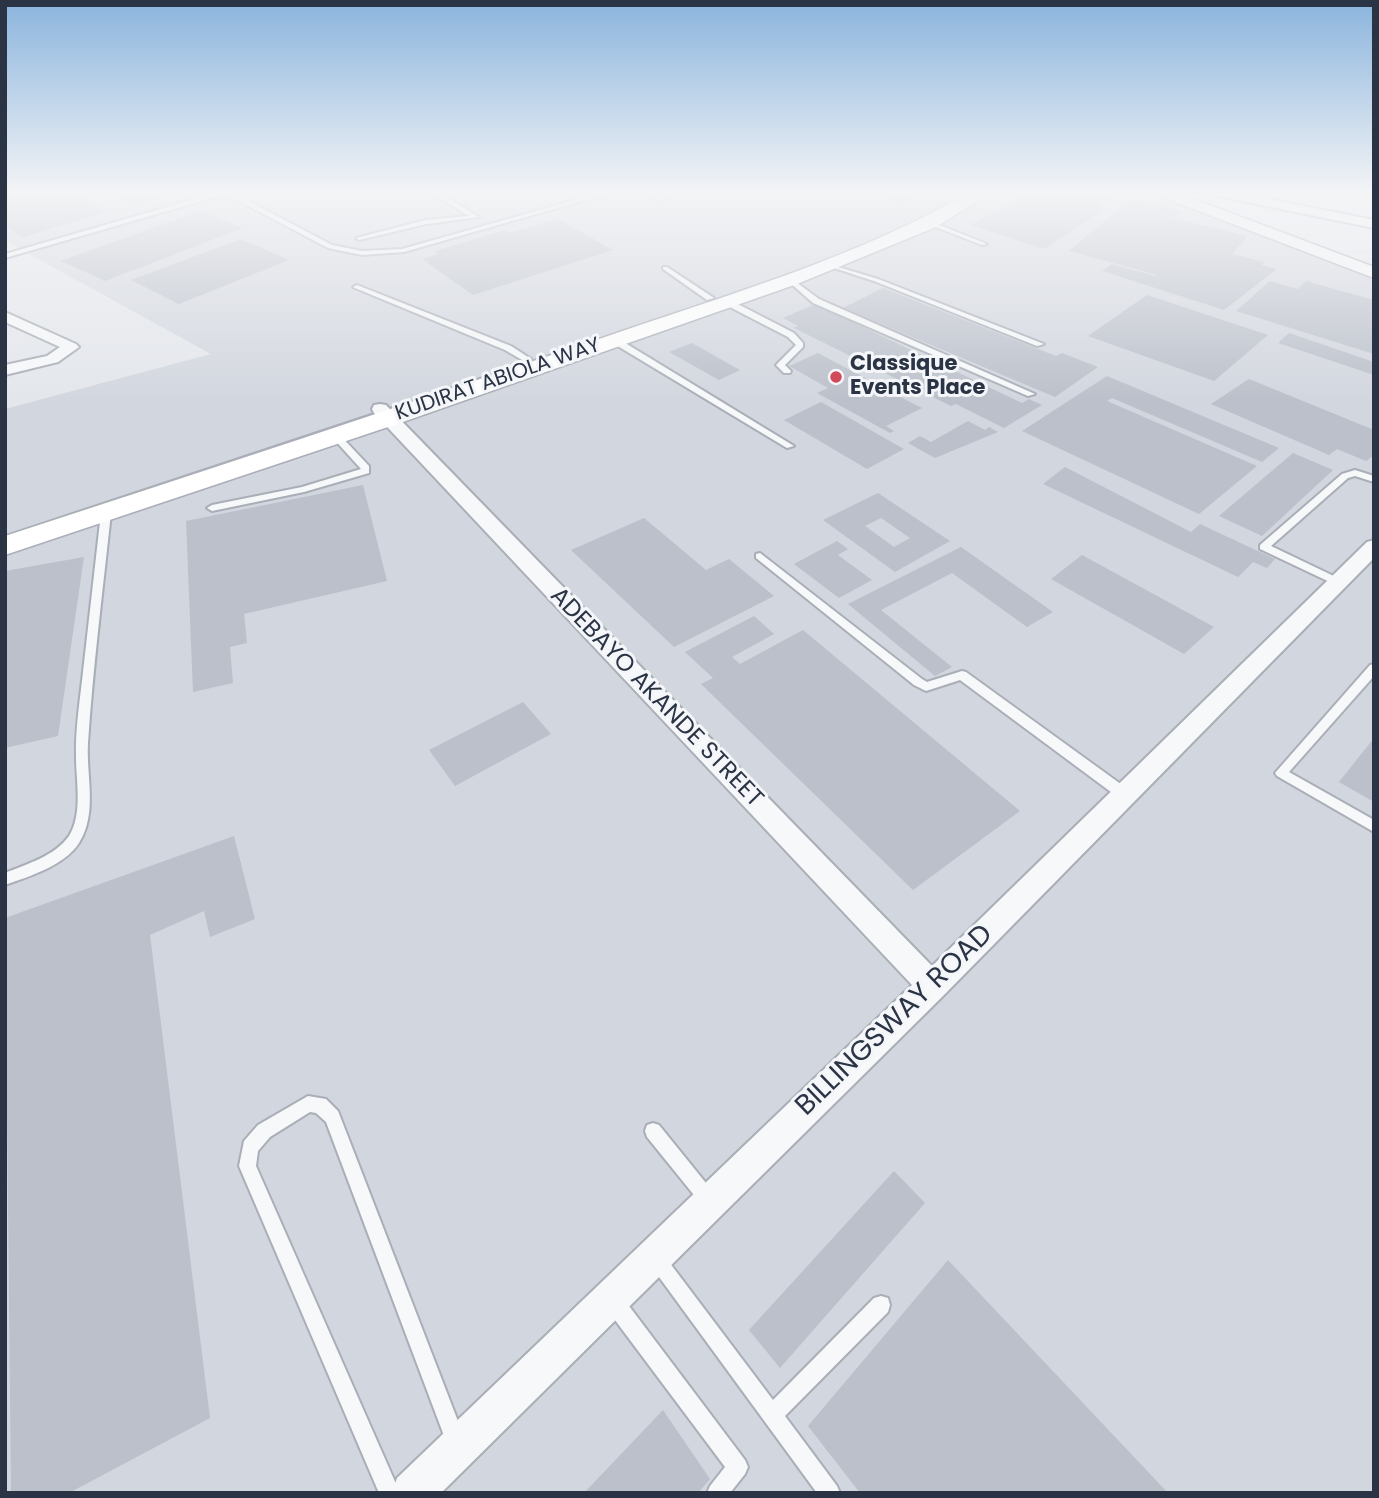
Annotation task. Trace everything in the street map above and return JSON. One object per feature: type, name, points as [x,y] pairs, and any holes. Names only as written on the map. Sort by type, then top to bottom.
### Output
[{"type":"main road","name":"KUDIRAT ABIOLA WAY","points":[[5,533],[614,340],[817,262]]},
{"type":"main road","name":"KUDIRAT ABIOLA WAY","points":[[5,546],[335,435],[527,359],[790,280],[837,262]]},
{"type":"street","points":[[1345,262],[1374,273]]},
{"type":"street","points":[[5,316],[71,347],[52,359],[5,370]]},
{"type":"street","name":"ADEBAYO AKANDE STREET","points":[[384,414],[932,986]]},
{"type":"street","name":"BILLINGSWAY ROAD","points":[[412,1493],[932,986],[1374,546]]},
{"type":"lane","points":[[830,265],[876,280],[1040,344]]},
{"type":"lane","points":[[666,268],[719,300],[791,335],[800,345],[780,365],[788,371]]},
{"type":"lane","points":[[790,280],[816,301],[1031,394]]},
{"type":"lane","points":[[357,287],[508,348],[527,359]]},
{"type":"lane","points":[[614,340],[790,446]]},
{"type":"lane","points":[[212,508],[304,489],[366,471],[335,435]]},
{"type":"lane","points":[[1338,582],[1267,550],[1265,544],[1345,476],[1355,473],[1374,479]]},
{"type":"lane","points":[[5,879],[44,863],[64,850],[75,838],[83,817],[82,748],[106,513]]},
{"type":"lane","points":[[760,556],[918,682],[926,687],[962,675],[1124,794]]},
{"type":"lane","points":[[1374,668],[1281,773],[1374,827]]},
{"type":"lane","points":[[390,1493],[247,1166],[250,1147],[264,1131],[308,1104],[320,1105],[332,1117],[458,1448]]},
{"type":"lane","points":[[653,1131],[710,1202]]},
{"type":"lane","points":[[654,1257],[830,1493]]},
{"type":"lane","points":[[611,1299],[738,1467],[717,1493]]},
{"type":"lane","points":[[772,1415],[881,1305]]},
{"type":"shaded area","points":[[43,262],[1335,262],[1374,277],[1374,1493],[5,1493],[5,409],[211,354]]},
{"type":"building","points":[[63,262],[155,262],[105,281]]},
{"type":"building","points":[[180,262],[284,262],[179,304],[131,280]]},
{"type":"building","points":[[426,262],[576,262],[473,295]]},
{"type":"building","points":[[1109,262],[1264,262],[1262,265],[1277,269],[1224,310],[1102,271],[1111,264],[1157,275]]},
{"type":"building","points":[[1270,281],[1298,289],[1306,281],[1374,300],[1374,354],[1236,311]]},
{"type":"building","points":[[883,288],[1056,356],[1062,353],[1098,367],[1055,397],[843,308]]},
{"type":"building","points":[[1147,295],[1268,335],[1214,381],[1088,336]]},
{"type":"building","points":[[815,304],[1022,403],[1029,399],[1042,405],[1004,428],[956,404],[951,406],[794,328],[798,326],[783,318]]},
{"type":"building","points":[[1289,333],[1374,362],[1374,375],[1278,343]]},
{"type":"building","points":[[692,343],[740,370],[719,380],[669,352]]},
{"type":"building","name":"Classique Events Place","points":[[818,353],[922,408],[886,426],[894,431],[890,433],[817,393],[828,388],[789,366]]},
{"type":"building","points":[[1107,376],[1279,448],[1262,462],[1112,398],[1107,401],[1257,466],[1199,514],[1022,431]]},
{"type":"building","points":[[1249,379],[1374,430],[1374,455],[1366,461],[1337,449],[1329,455],[1211,404]]},
{"type":"building","points":[[821,402],[904,449],[867,469],[784,420]]},
{"type":"building","points":[[968,421],[985,430],[989,427],[998,432],[935,458],[908,443],[920,436],[931,442]]},
{"type":"building","points":[[1293,453],[1333,470],[1262,536],[1219,516]]},
{"type":"building","points":[[1065,467],[1191,532],[1200,524],[1275,559],[1267,568],[1253,562],[1238,577],[1043,484]]},
{"type":"building","points":[[363,485],[387,581],[244,614],[247,643],[230,647],[233,683],[193,692],[186,521]]},
{"type":"building","points":[[878,493],[950,541],[895,572],[823,520]],"holes":[[[881,518],[910,538],[894,547],[865,526]]]},
{"type":"building","points":[[644,518],[706,570],[729,559],[774,596],[674,647],[571,550]]},
{"type":"building","points":[[837,541],[848,549],[838,555],[872,580],[839,598],[794,564]]},
{"type":"building","points":[[961,547],[1053,612],[1027,627],[952,573],[881,610],[952,667],[935,676],[848,604]]},
{"type":"building","points":[[1082,555],[1214,627],[1184,654],[1051,579]]},
{"type":"building","points":[[84,557],[58,736],[5,748],[5,571]]},
{"type":"building","points":[[754,616],[774,634],[732,657],[740,664],[803,630],[1020,811],[913,890],[701,684],[713,678],[685,652]]},
{"type":"building","points":[[523,702],[551,734],[455,786],[429,750]]},
{"type":"building","points":[[1374,738],[1374,802],[1339,782]]},
{"type":"building","points":[[234,836],[255,919],[210,937],[204,911],[150,935],[210,1418],[69,1493],[11,1493],[5,918]]},
{"type":"building","points":[[894,1171],[925,1203],[780,1368],[749,1330]]},
{"type":"building","points":[[948,1260],[1168,1493],[860,1493],[808,1426]]},
{"type":"building","points":[[663,1410],[710,1479],[698,1493],[584,1493]]},
{"type":"place","name":"Classique Events Place","points":[[836,377]]}]
